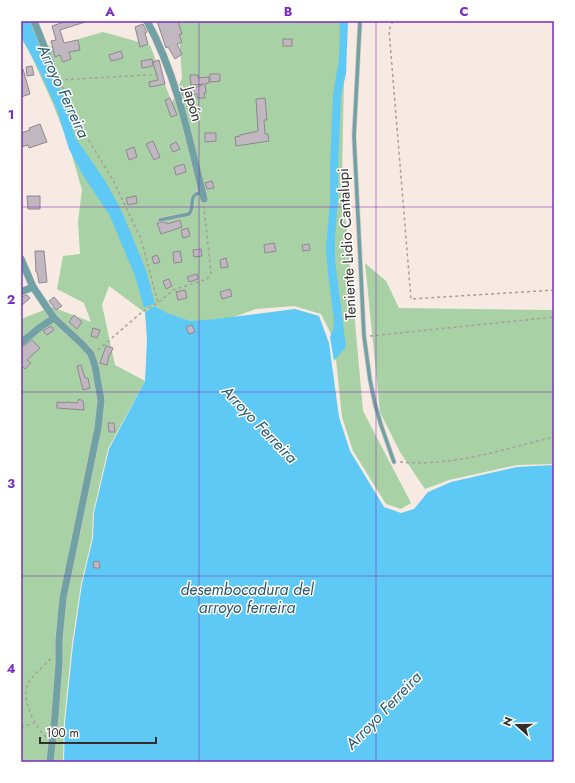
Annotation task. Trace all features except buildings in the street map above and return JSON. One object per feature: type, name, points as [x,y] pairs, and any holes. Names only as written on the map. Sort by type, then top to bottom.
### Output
[{"type":"street","points":[[34,21],[51,64]]},
{"type":"street","name":"Japón","points":[[146,21],[159,44],[184,116],[203,196]]},
{"type":"street","points":[[21,259],[33,287],[54,318],[91,354],[95,366],[101,400],[98,428],[64,592],[60,621],[56,708],[50,762]]},
{"type":"street","points":[[21,292],[33,287]]},
{"type":"street","points":[[21,343],[54,318]]},
{"type":"lane","name":"Teniente Lidio Cantalupi","points":[[360,21],[354,136],[364,336],[375,404],[394,462]]},
{"type":"lane","points":[[160,220],[189,214],[192,211],[192,198],[196,194],[203,196]]},
{"type":"path","points":[[393,21],[389,30],[411,299],[554,290]]},
{"type":"path","points":[[51,64],[88,139],[113,180],[141,239],[157,304]]},
{"type":"path","points":[[59,80],[170,74]]},
{"type":"path","points":[[91,354],[100,349],[142,312],[157,304],[173,290],[207,279],[211,274],[203,196]]},
{"type":"path","points":[[364,336],[554,317]]},
{"type":"path","points":[[394,462],[417,464],[459,460],[554,437]]},
{"type":"path","points":[[52,742],[34,723],[28,706],[26,691],[27,684],[31,678],[58,651]]},
{"type":"path","points":[[21,727],[34,723]]},
{"type":"green space","points":[[21,21],[27,21],[50,47],[103,32],[150,45],[172,103],[182,78],[178,21],[345,21],[342,178],[363,411],[411,503],[401,509],[386,504],[353,451],[342,417],[334,340],[321,314],[294,306],[256,309],[217,323],[192,326],[168,316],[154,306],[144,312],[109,286],[102,305],[115,365],[145,381],[108,449],[93,513],[92,538],[81,584],[72,644],[64,721],[63,762],[21,762],[21,319],[52,307],[91,322],[84,303],[57,289],[63,256],[80,254],[78,221],[82,190],[69,145],[53,104],[30,53],[21,38]]},
{"type":"green space","points":[[365,263],[386,281],[399,308],[554,310],[554,464],[517,465],[449,480],[425,489],[400,452],[380,412]]},
{"type":"water","points":[[21,21],[31,21],[65,100],[75,137],[106,182],[122,212],[146,270],[155,303],[144,308],[135,276],[110,216],[81,172],[69,149],[57,110],[39,70],[21,36]]},
{"type":"water","points":[[339,21],[348,21],[346,74],[341,95],[335,260],[346,347],[334,361],[330,337],[334,321],[326,248],[330,203],[333,95],[339,59]]},
{"type":"water","name":"desembocadura del arroyo ferreira","points":[[154,306],[169,314],[190,321],[295,309],[319,316],[329,343],[339,417],[350,451],[384,507],[401,513],[414,509],[428,492],[451,482],[517,467],[554,465],[554,762],[64,762],[65,722],[73,645],[82,584],[93,538],[94,513],[109,449],[145,381],[147,340],[145,312]]},
{"type":"water label","name":"Arroyo Ferreira","points":[[64,91]]},
{"type":"water label","name":"Arroyo Ferreira","points":[[260,424]]},
{"type":"water label","name":"Arroyo Ferreira","points":[[383,710]]}]
